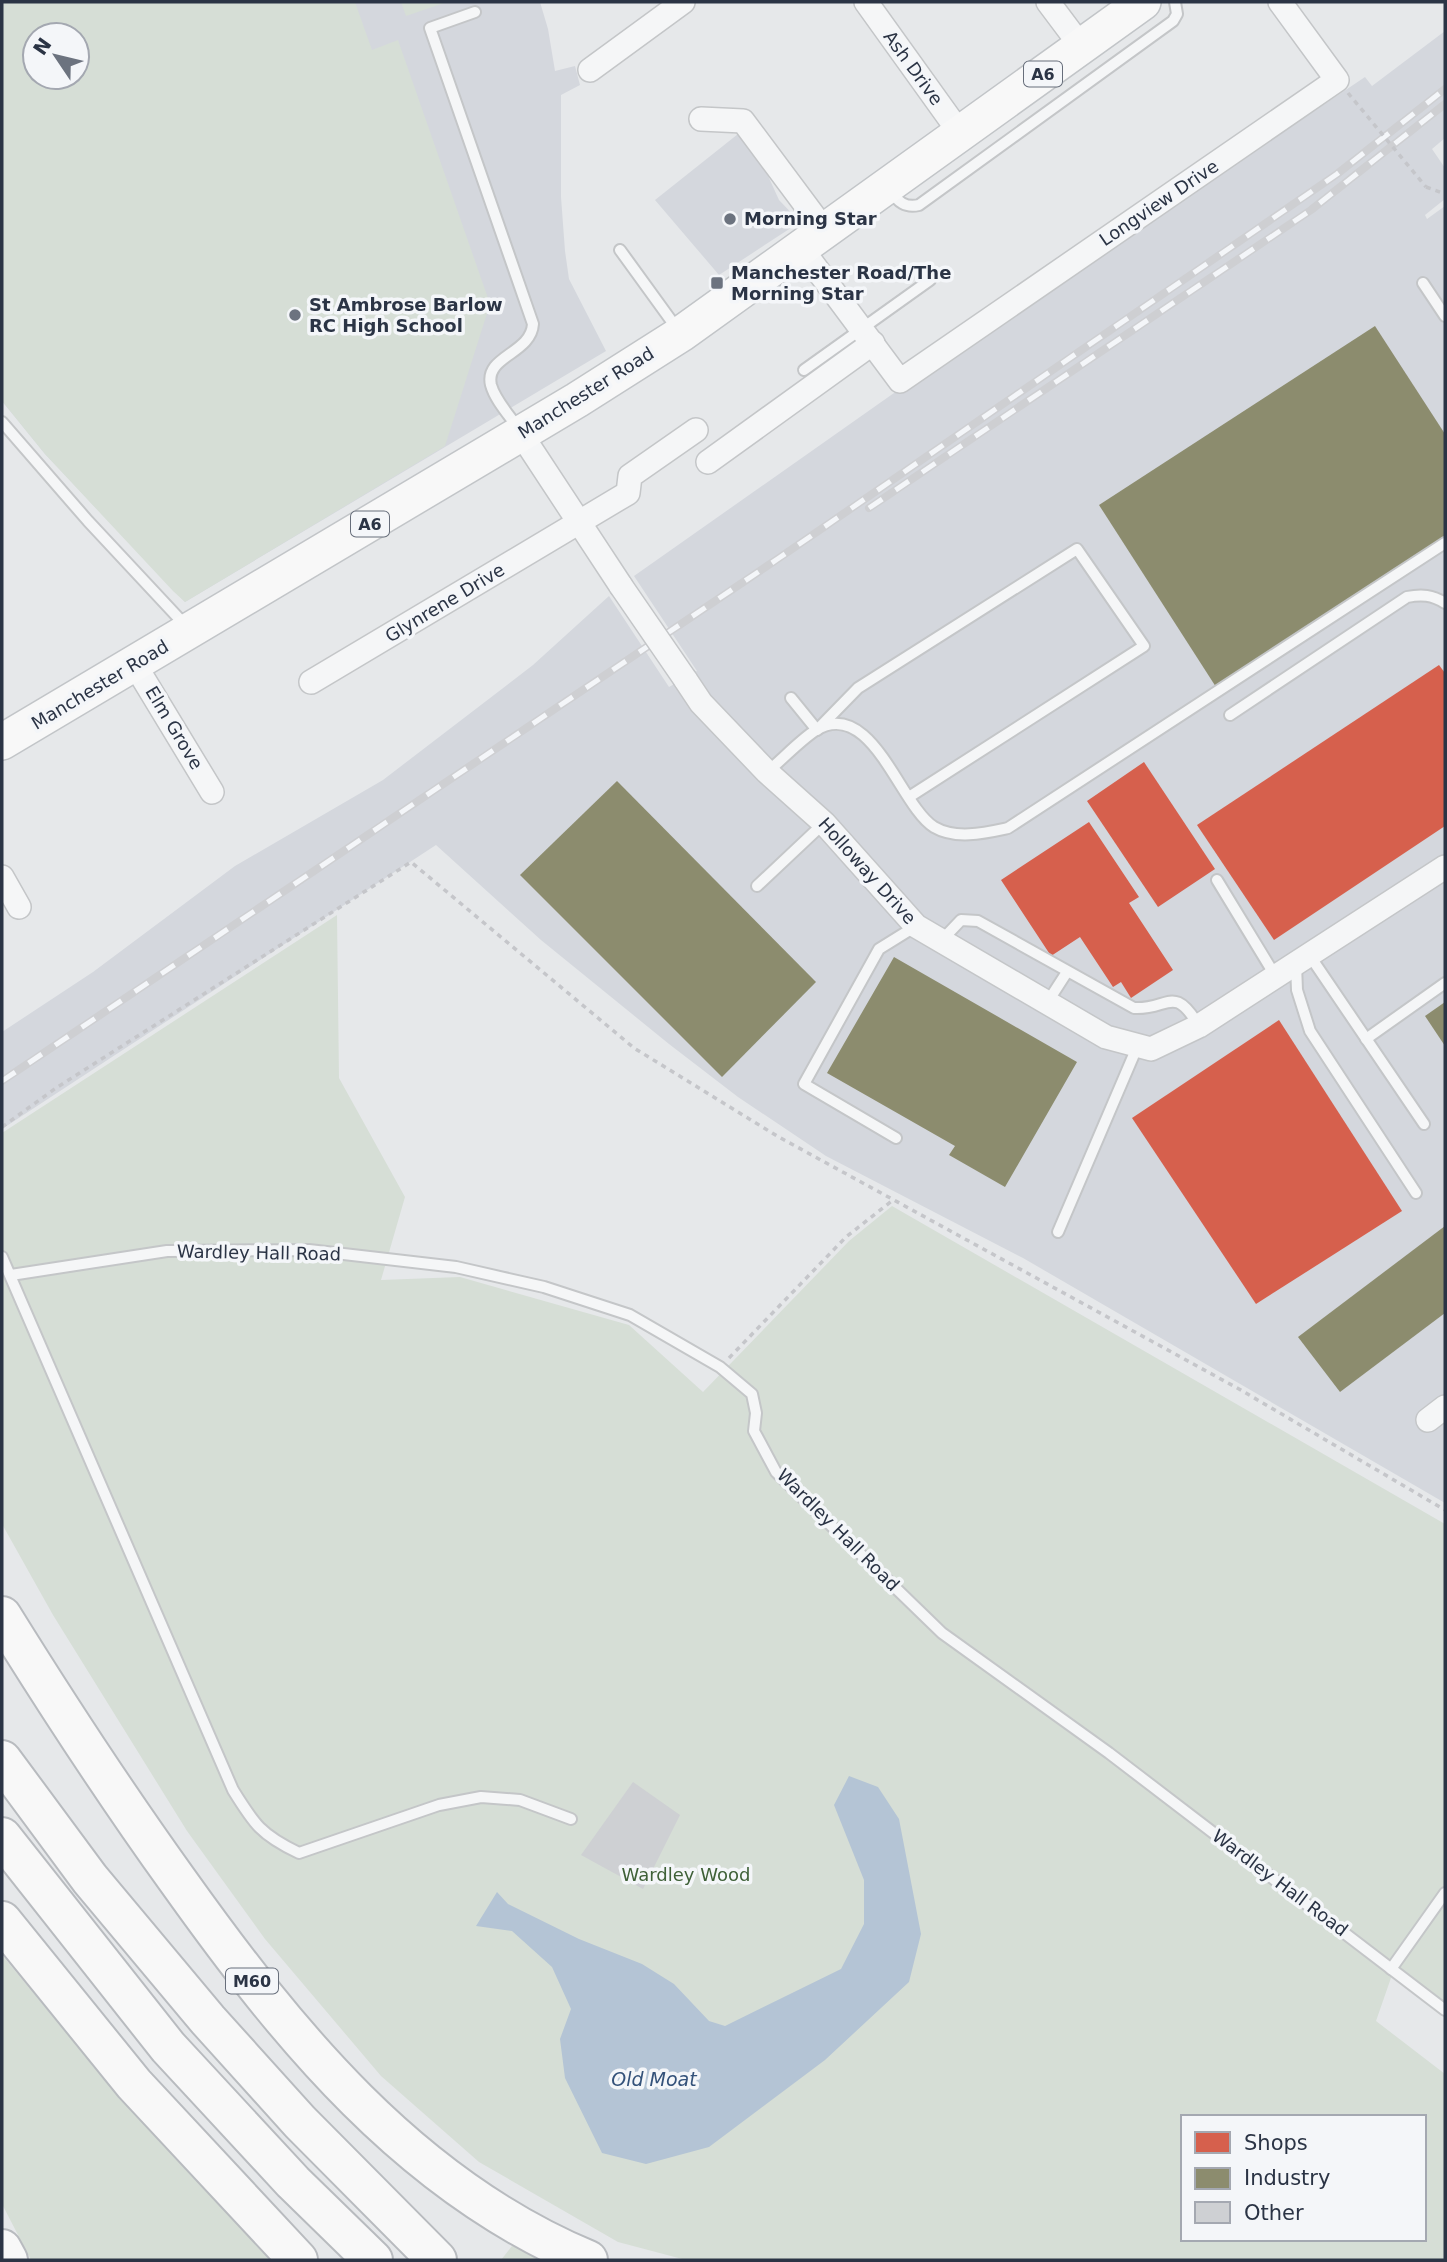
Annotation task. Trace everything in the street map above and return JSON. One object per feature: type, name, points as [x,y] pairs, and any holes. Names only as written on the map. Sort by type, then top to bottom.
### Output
[{"type":"highway","name":"M60","points":[[2,1616],[133,1819],[208,1924],[275,2011],[321,2064],[407,2148],[437,2173],[518,2227],[588,2260]]},
{"type":"highway","points":[[2,1742],[29,1796]]},
{"type":"highway","points":[[2,1760],[90,1879],[208,2020],[300,2122],[437,2260]]},
{"type":"highway","points":[[2,1837],[168,2047],[293,2182],[373,2260]]},
{"type":"highway","points":[[2,1920],[134,2084],[298,2260]]},
{"type":"highway","points":[[2,2249],[8,2260]]},
{"type":"main road","name":"Manchester Road","points":[[2,743],[521,434],[681,334],[1143,2]]},
{"type":"street","points":[[590,70],[683,2]]},
{"type":"street","name":"Ash Drive","points":[[866,2],[960,133]]},
{"type":"street","points":[[1048,2],[1081,46]]},
{"type":"street","name":"Longview Drive","points":[[867,336],[900,381],[1337,80],[1291,6]]},
{"type":"street","points":[[701,119],[743,121],[867,336],[708,462]]},
{"type":"street","name":"Glynrene Drive","points":[[311,682],[628,493],[630,476],[696,430]]},
{"type":"street","name":"Holloway Drive","points":[[521,434],[701,703],[767,772],[824,823],[916,926],[1106,1037],[1151,1049],[1199,1026],[1445,867]]},
{"type":"street","name":"Elm Grove","points":[[135,665],[212,792]]},
{"type":"street","points":[[2,877],[19,907]]},
{"type":"lane","points":[[887,186],[902,204],[919,205],[1173,21],[1177,14],[1175,2]]},
{"type":"lane","points":[[475,12],[429,28],[531,317],[532,332],[529,339],[496,364],[490,382],[521,434]]},
{"type":"lane","points":[[620,250],[681,334]]},
{"type":"lane","points":[[804,370],[867,336],[930,280]]},
{"type":"lane","points":[[1423,283],[1445,316]]},
{"type":"lane","points":[[2,422],[88,521],[190,631]]},
{"type":"lane","points":[[817,730],[837,724],[855,730],[869,740],[923,818],[935,828],[955,834],[981,834],[1007,828],[1445,543]]},
{"type":"lane","points":[[767,772],[817,730],[858,688],[1077,549],[1144,646],[909,797]]},
{"type":"lane","points":[[1230,715],[1407,597],[1430,596],[1445,603]]},
{"type":"lane","points":[[791,698],[817,730]]},
{"type":"lane","points":[[757,886],[824,823]]},
{"type":"lane","points":[[1217,880],[1276,977]]},
{"type":"lane","points":[[941,940],[961,920],[978,921],[1134,1009],[1148,1009],[1164,1001],[1180,1003],[1189,1009],[1199,1026]]},
{"type":"lane","points":[[896,1138],[804,1084],[879,949],[916,926]]},
{"type":"lane","points":[[1303,960],[1366,1039],[1424,1124]]},
{"type":"lane","points":[[1303,960],[1297,990],[1310,1031],[1416,1193]]},
{"type":"lane","points":[[1047,1003],[1068,972]]},
{"type":"lane","points":[[1366,1039],[1445,983]]},
{"type":"lane","points":[[1058,1232],[1138,1045]]},
{"type":"lane","name":"Wardley Hall Road","points":[[11,1275],[167,1251],[309,1250],[456,1267],[544,1287],[630,1315],[720,1367],[752,1394],[756,1413],[754,1431],[776,1472],[942,1633],[1109,1753],[1445,2010]]},
{"type":"lane","points":[[2,1257],[233,1790],[255,1825],[278,1843],[299,1853],[439,1805],[481,1797],[520,1800],[571,1819]]},
{"type":"lane","points":[[1391,1969],[1445,1893]]},
{"type":"path","points":[[1348,93],[1426,187],[1445,194]]},
{"type":"path","points":[[2,1127],[55,1088],[411,862],[634,1048],[777,1136],[1239,1390],[1445,1510]]},
{"type":"path","points":[[720,1367],[846,1237],[893,1200]]},
{"type":"shaded area","name":"St Ambrose Barlow RC High School","points":[[2,2],[540,2],[555,71],[575,66],[580,85],[561,95],[561,197],[565,251],[569,279],[606,351],[185,602],[45,454],[2,401]]},
{"type":"shaded area","points":[[1445,31],[1445,138],[1432,149],[1445,168],[1445,199],[1425,215],[1427,219],[1445,206],[1445,1503],[1023,1258],[826,1156],[738,1097],[669,1044],[541,940],[436,845],[2,1129],[2,1032],[93,972],[235,866],[383,780],[533,665],[609,596],[669,687],[697,671],[634,576],[894,393],[1365,77],[1372,86]]},
{"type":"shaded area","points":[[738,134],[760,158],[779,200],[800,222],[719,275],[655,200]]},
{"type":"green space","name":"St Ambrose Barlow RC High School","points":[[2,2],[355,2],[372,50],[398,40],[490,304],[445,446],[185,602],[45,454],[2,401]]},
{"type":"green space","points":[[401,2],[447,2],[406,16]]},
{"type":"green space","name":"Wardley Wood","points":[[337,915],[339,1078],[405,1197],[381,1280],[460,1277],[629,1325],[703,1392],[849,1241],[892,1206],[1445,1524],[1445,2016],[1392,1975],[1376,2021],[1445,2074],[1445,2260],[686,2260],[618,2242],[479,2162],[381,2076],[265,1939],[187,1831],[53,1615],[2,1524],[2,1133]]},
{"type":"green space","points":[[2,1955],[127,2106],[270,2260],[31,2260],[2,2204]]},
{"type":"green space","points":[[512,2246],[549,2260],[501,2260]]},
{"type":"water","name":"Old Moat","points":[[849,1776],[878,1787],[899,1819],[921,1934],[909,1982],[825,2060],[709,2147],[646,2164],[602,2153],[565,2078],[560,2039],[571,2009],[552,1967],[512,1931],[476,1926],[497,1892],[508,1904],[579,1939],[642,1964],[674,1984],[709,2021],[725,2026],[841,1969],[864,1924],[864,1880],[834,1805]]},
{"type":"building: Shops","points":[[1439,665],[1445,673],[1445,826],[1274,940],[1197,825]]},
{"type":"building: Shops","points":[[1144,762],[1215,869],[1158,907],[1087,801]]},
{"type":"building: Shops","points":[[1089,822],[1139,897],[1129,903],[1173,970],[1131,998],[1121,982],[1113,987],[1080,937],[1051,956],[1001,880]]},
{"type":"building: Shops","points":[[1279,1020],[1402,1211],[1256,1304],[1132,1118]]},
{"type":"building: Industry","points":[[1375,326],[1445,434],[1445,539],[1216,687],[1099,505]]},
{"type":"building: Industry","points":[[617,781],[816,982],[722,1077],[520,875]]},
{"type":"building: Industry","points":[[894,957],[1077,1062],[1005,1187],[949,1155],[955,1146],[827,1073]]},
{"type":"building: Industry","points":[[1445,1002],[1445,1046],[1425,1016]]},
{"type":"building: Industry","points":[[1445,1226],[1445,1313],[1340,1392],[1298,1337]]},
{"type":"building: Other","points":[[633,1782],[680,1815],[643,1889],[581,1855]]},
{"type":"railway","points":[[2,1081],[779,558],[1337,174],[1445,89]]},
{"type":"railway","points":[[869,508],[1311,210],[1445,104]]},
{"type":"place","name":"Morning Star","points":[[730,219]]},
{"type":"place","name":"Manchester Road/The Morning Star","points":[[717,283]]},
{"type":"place","name":"St Ambrose Barlow RC High School","points":[[295,315]]}]
